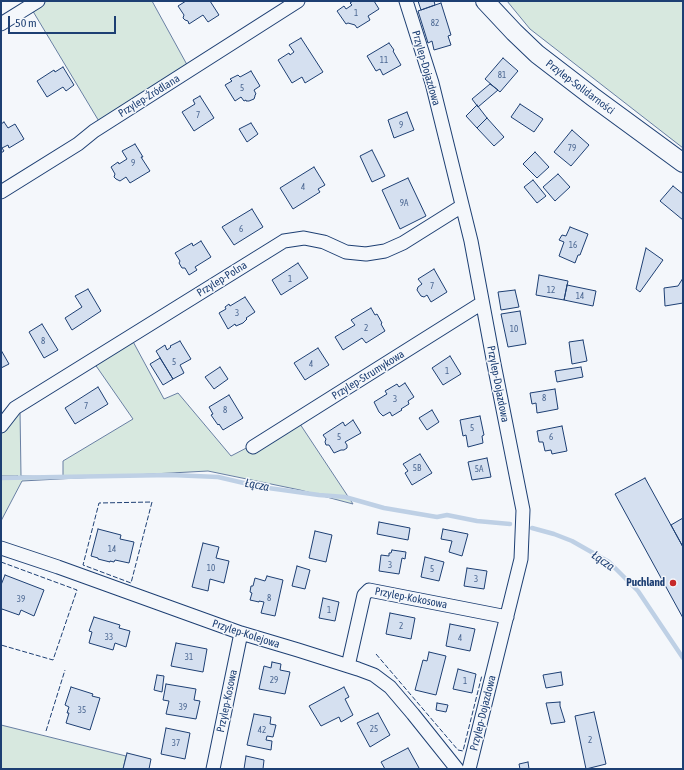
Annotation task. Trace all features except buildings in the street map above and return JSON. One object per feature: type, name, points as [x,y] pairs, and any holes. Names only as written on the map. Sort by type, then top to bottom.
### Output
[{"type":"main road","name":"Przylep-Solidarności","points":[[485,1],[537,54],[592,97],[683,163]]},
{"type":"street","points":[[1,24],[38,1]]},
{"type":"street","name":"Przylep-Źródlana","points":[[1,192],[78,144],[94,130],[298,1]]},
{"type":"street","name":"Przylep-Dojazdowa","points":[[406,1],[432,83],[471,241],[495,372],[524,510],[521,559],[469,769]]},
{"type":"street","name":"Przylep-Polna","points":[[1,426],[15,408],[284,241],[304,238],[324,242],[346,252],[366,254],[385,252],[403,243],[462,206]]},
{"type":"street","name":"Przylep-Strumykowa","points":[[253,447],[482,303]]},
{"type":"street","name":"Przylep-Kolejowa","points":[[1,548],[241,633],[374,675],[390,687],[457,769]]},
{"type":"street","name":"Przylep-Kokosowa","points":[[348,666],[364,595],[370,590],[507,617]]},
{"type":"street","name":"Przylep-Kosowa","points":[[213,769],[241,633]]},
{"type":"shaded area","points":[[44,1],[152,1],[191,72],[103,128],[31,8]]},
{"type":"shaded area","points":[[507,1],[683,1],[683,148],[530,29]]},
{"type":"shaded area","points":[[130,336],[164,399],[178,393],[231,456],[298,421],[353,504],[300,490],[208,471],[22,481],[1,521],[1,478],[18,476],[1,476],[1,418],[20,410],[21,476],[63,477],[63,461],[133,419],[92,360]]},
{"type":"shaded area","points":[[1,725],[126,756],[123,769],[1,769]]},
{"type":"waterway","name":"Łącza","points":[[1,478],[171,475],[218,477],[261,487],[345,497],[384,508],[437,517],[447,515],[477,521],[510,524]]},
{"type":"waterway","name":"Łącza","points":[[532,528],[572,541],[609,562],[638,591],[683,658]]},
{"type":"fence","points":[[152,502],[131,583],[83,565],[99,503],[152,502]]},
{"type":"fence","points":[[1,562],[77,590],[53,660],[1,645]]},
{"type":"fence","points":[[376,654],[458,750],[463,751],[482,675]]},
{"type":"fence","points":[[46,731],[65,670]]},
{"type":"place","name":"Puchland","points":[[673,583]]}]
